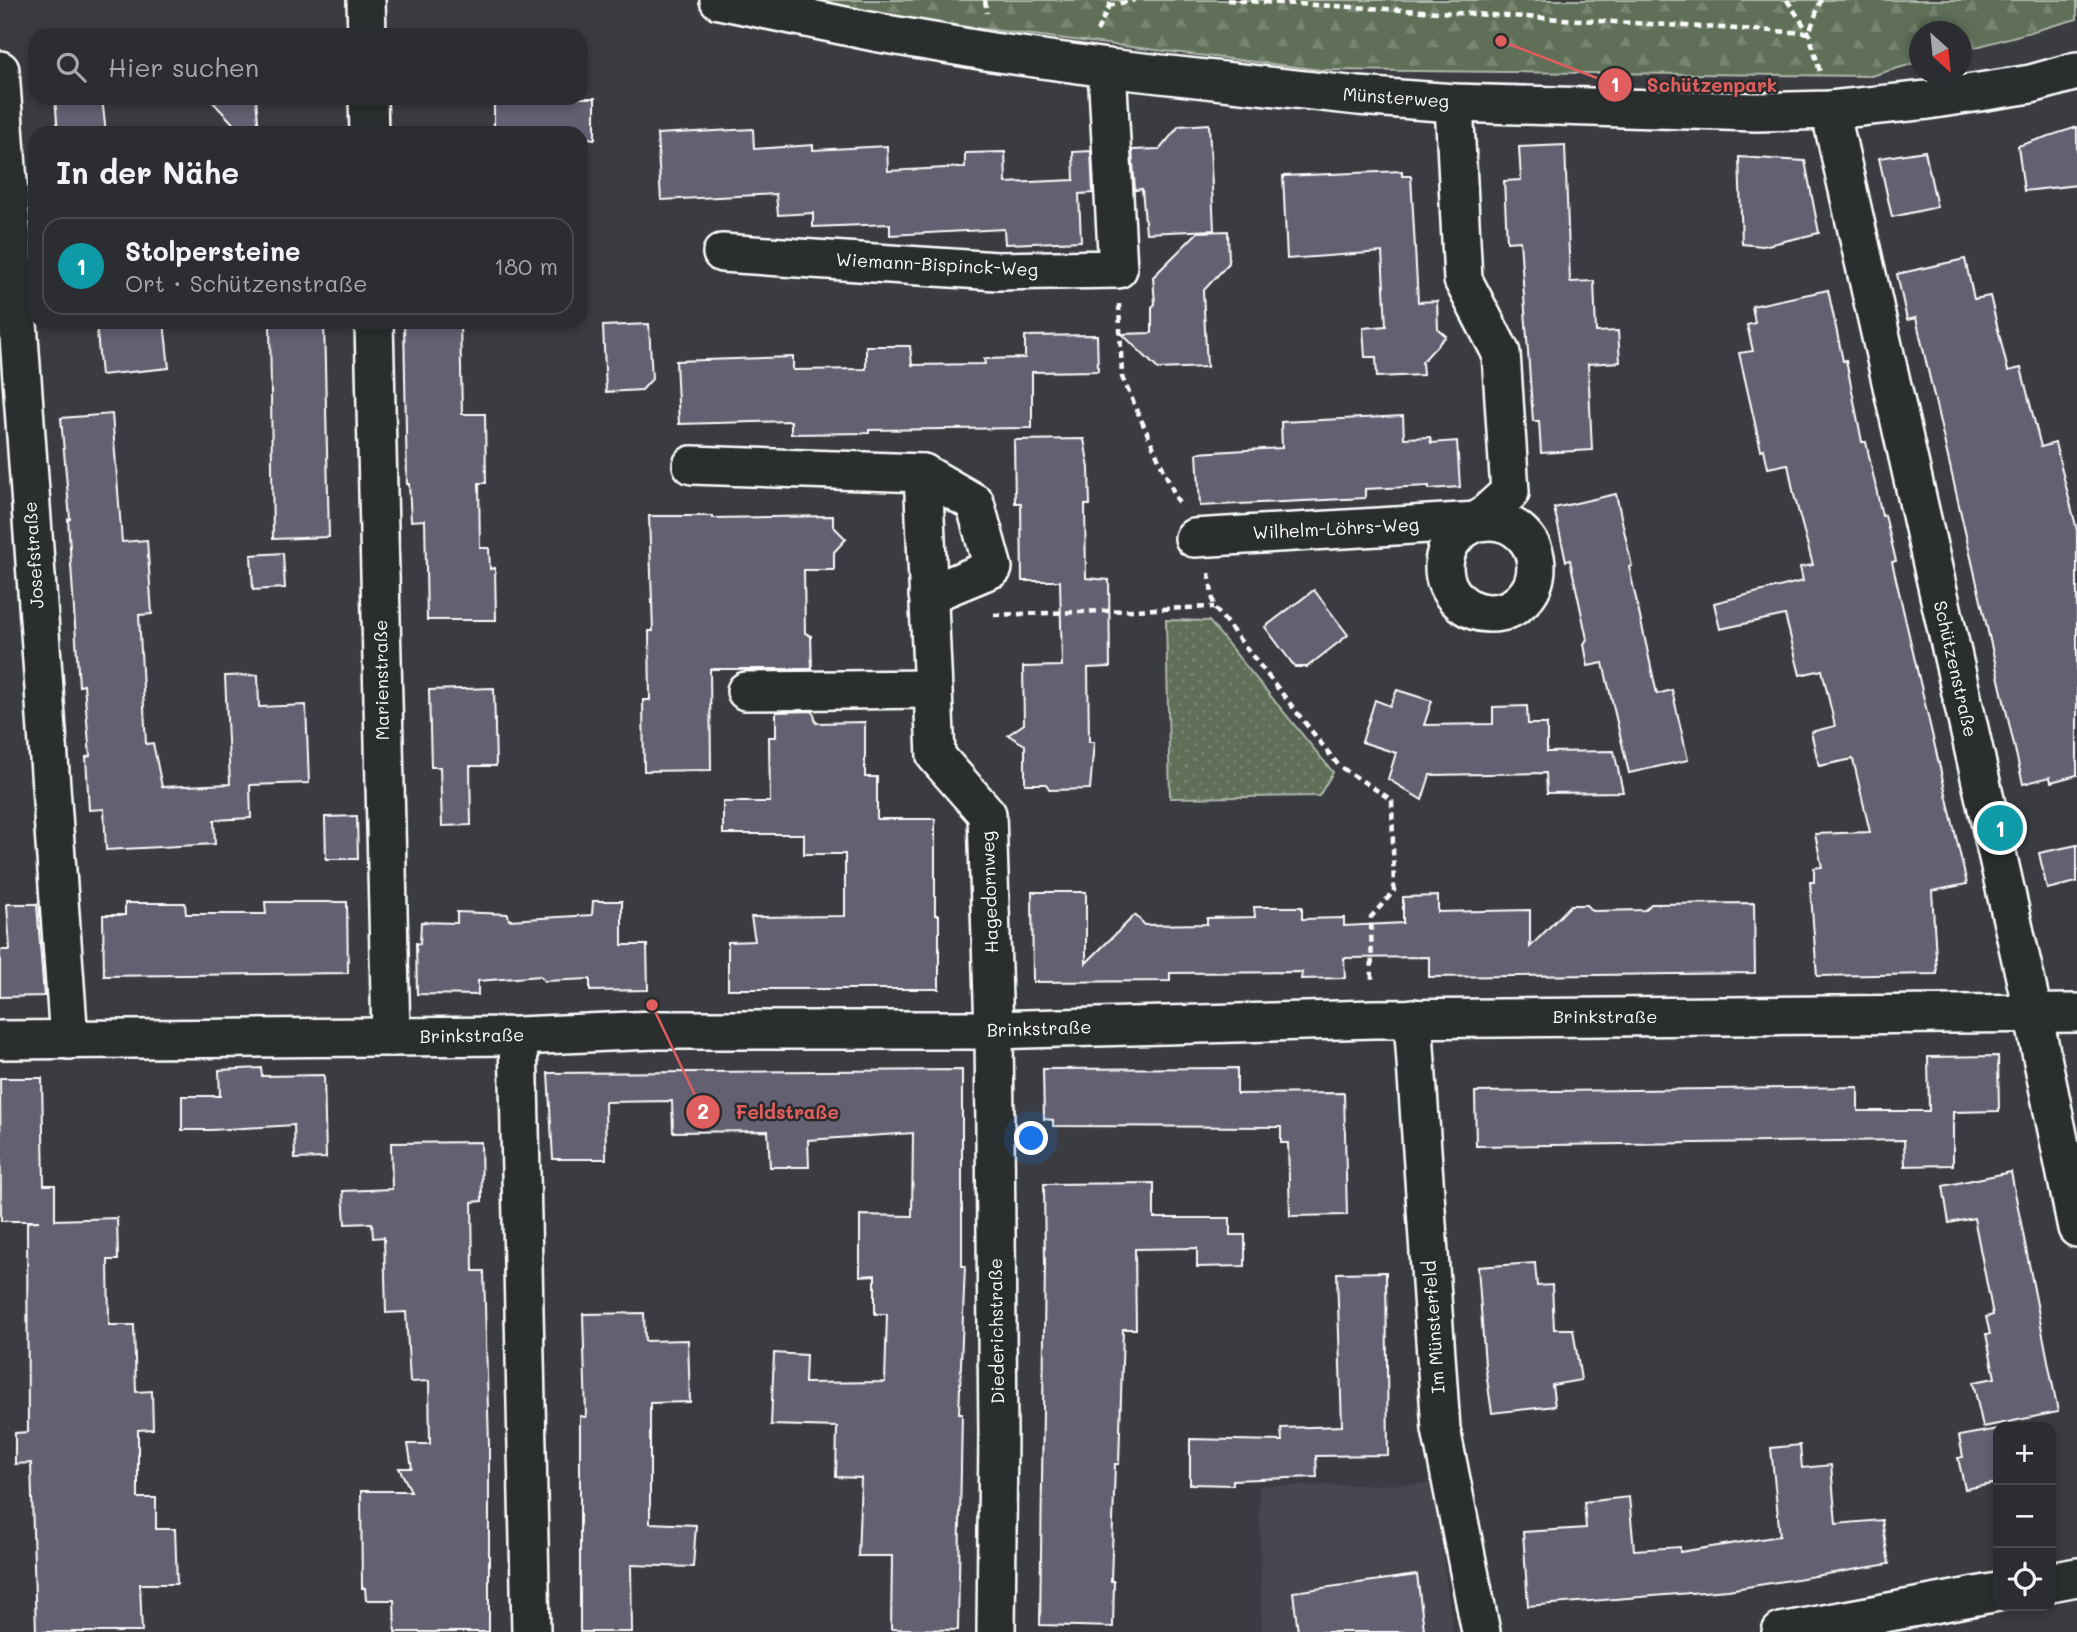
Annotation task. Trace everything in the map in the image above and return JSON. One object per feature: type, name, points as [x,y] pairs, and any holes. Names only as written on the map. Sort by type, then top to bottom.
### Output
[{"type":"street","points":[[366,0],[367,28]]},
{"type":"street","name":"Münsterweg","points":[[719,0],[874,32],[992,52],[1107,68],[1358,96],[1454,103],[1756,112],[1830,110],[1928,100],[2018,86],[2077,71]]},
{"type":"street","points":[[1107,68],[1118,269]]},
{"type":"street","name":"Josefstraße","points":[[0,70],[69,1040]]},
{"type":"street","name":"Wilhelm-Löhrs-Weg","points":[[1194,538],[1478,521],[1510,492],[1501,353],[1464,280],[1454,103]]},
{"type":"street","points":[[368,105],[369,126]]},
{"type":"street","name":"Schützenstraße","points":[[1830,110],[2033,1013],[2077,1228]]},
{"type":"street","name":"Wiemann-Bispinck-Weg","points":[[722,253],[997,271],[1118,269]]},
{"type":"street","name":"Marienstraße","points":[[374,329],[391,1037]]},
{"type":"street","points":[[692,465],[923,473],[975,503],[993,568],[929,595]]},
{"type":"street","name":"Hagedornweg","points":[[923,473],[936,756],[987,814],[994,1030]]},
{"type":"street","points":[[747,691],[932,689]]},
{"type":"street","name":"Brinkstraße","points":[[0,1040],[391,1037],[654,1030],[994,1030],[1413,1018],[2077,1013]]},
{"type":"street","name":"Im Münsterfeld","points":[[1413,1018],[1441,1429],[1481,1632]]},
{"type":"street","name":"Diederichstraße","points":[[994,1030],[998,1433],[996,1632]]},
{"type":"street","points":[[518,1035],[531,1632]]},
{"type":"street","points":[[2056,1581],[2077,1577]]},
{"type":"street","points":[[1781,1632],[1993,1593]]},
{"type":"path","points":[[1107,6],[1135,0]]},
{"type":"path","points":[[1227,0],[1809,33]]},
{"type":"path","points":[[1787,0],[1809,33],[1830,110]]},
{"type":"path","points":[[1809,33],[1821,0]]},
{"type":"path","points":[[1118,269],[1122,377],[1208,568],[1214,607],[1339,766],[1392,800],[1394,891],[1371,917],[1373,1019]]},
{"type":"path","points":[[994,615],[1214,607]]},
{"type":"shaded area","points":[[1433,1484],[1453,1632],[1262,1632],[1259,1486]]},
{"type":"green space","points":[[820,0],[2077,0],[2077,19],[1972,48],[1972,21],[1909,21],[1909,65],[1871,76],[1321,70],[894,18]]},
{"type":"green space","points":[[1166,620],[1209,621],[1333,772],[1319,796],[1170,798]]},
{"type":"building","points":[[588,98],[595,98],[595,139],[588,138],[588,126],[494,126],[494,105],[588,105]]},
{"type":"building","points":[[56,105],[103,105],[105,126],[57,126]]},
{"type":"building","points":[[216,105],[257,105],[258,126],[235,126]]},
{"type":"building","points":[[1209,124],[1214,230],[1146,233],[1142,189],[1135,190],[1132,150],[1160,149],[1179,126]]},
{"type":"building","points":[[2077,127],[2077,185],[2024,191],[2018,146]]},
{"type":"building","points":[[753,129],[754,149],[813,145],[813,150],[887,146],[888,171],[965,167],[965,153],[1005,152],[1006,183],[1074,180],[1073,152],[1091,151],[1093,193],[1079,194],[1081,241],[1005,244],[1004,229],[890,235],[890,224],[813,227],[813,213],[778,215],[776,194],[661,200],[657,134]]},
{"type":"building","points":[[1565,145],[1570,282],[1594,281],[1596,332],[1618,331],[1620,362],[1588,364],[1592,450],[1541,453],[1539,421],[1533,421],[1520,241],[1507,242],[1504,181],[1521,180],[1519,147]]},
{"type":"building","points":[[1925,151],[1937,207],[1892,217],[1879,158]]},
{"type":"building","points":[[1739,157],[1805,161],[1819,233],[1763,246],[1742,244]]},
{"type":"building","points":[[1402,171],[1402,176],[1411,176],[1418,302],[1437,301],[1438,329],[1446,336],[1422,362],[1423,375],[1377,377],[1376,357],[1365,357],[1363,328],[1386,326],[1382,252],[1287,259],[1283,176]]},
{"type":"building","points":[[1228,231],[1229,263],[1203,291],[1207,367],[1158,369],[1122,334],[1152,333],[1152,307],[1155,304],[1153,277],[1198,232]]},
{"type":"building","points":[[1965,259],[1974,299],[1990,296],[2008,371],[2021,368],[2041,447],[2055,443],[2077,530],[2077,775],[2051,782],[2050,777],[2023,784],[1916,318],[1907,320],[1897,274]]},
{"type":"building","points":[[1828,290],[1843,361],[1846,360],[1862,442],[1866,442],[1882,516],[1885,515],[1896,561],[1892,562],[1967,884],[1932,891],[1937,974],[1817,976],[1810,882],[1814,882],[1814,868],[1822,867],[1815,834],[1870,832],[1853,759],[1819,766],[1811,732],[1835,726],[1822,670],[1800,675],[1785,615],[1720,629],[1714,603],[1803,581],[1800,567],[1813,565],[1788,464],[1768,468],[1764,449],[1761,450],[1739,353],[1753,351],[1747,325],[1755,323],[1752,306]]},
{"type":"building","points":[[649,324],[652,379],[642,390],[606,392],[603,326]]},
{"type":"building","points":[[97,329],[165,329],[169,368],[101,375]]},
{"type":"building","points":[[270,329],[324,329],[329,537],[273,539]]},
{"type":"building","points":[[404,329],[460,329],[462,414],[485,414],[486,483],[479,483],[480,548],[489,548],[490,569],[495,568],[496,620],[427,620],[425,520],[411,521],[407,484]]},
{"type":"building","points":[[1097,335],[1098,371],[1032,372],[1032,428],[791,434],[791,421],[679,424],[676,361],[793,357],[793,370],[866,369],[866,346],[910,346],[912,365],[985,364],[984,359],[1025,358],[1025,336]]},
{"type":"building","points":[[112,414],[122,542],[147,540],[152,614],[139,615],[146,744],[153,743],[162,787],[230,784],[225,676],[258,675],[259,707],[306,705],[309,783],[250,785],[251,818],[214,820],[215,844],[106,850],[104,809],[89,810],[86,757],[90,756],[84,685],[79,686],[70,519],[61,418]]},
{"type":"building","points":[[1403,416],[1404,438],[1430,437],[1431,443],[1457,441],[1460,487],[1365,489],[1365,498],[1200,506],[1197,453],[1282,448],[1281,422]]},
{"type":"building","points":[[1084,439],[1089,468],[1090,505],[1085,505],[1086,578],[1109,580],[1110,667],[1088,668],[1089,742],[1094,742],[1090,789],[1050,790],[1046,784],[1025,784],[1025,745],[1008,735],[1024,724],[1023,667],[1062,666],[1060,581],[1022,581],[1021,503],[1015,503],[1014,440]]},
{"type":"building","points":[[1616,494],[1657,694],[1672,690],[1688,760],[1629,773],[1603,663],[1588,666],[1584,644],[1587,639],[1570,560],[1566,561],[1554,508]]},
{"type":"building","points":[[649,516],[833,516],[833,526],[846,539],[834,552],[834,570],[804,570],[805,633],[811,636],[812,669],[710,669],[711,770],[644,771],[643,700],[650,700],[649,631],[653,631]]},
{"type":"building","points":[[283,553],[285,588],[253,590],[251,555]]},
{"type":"building","points":[[1314,590],[1348,635],[1307,667],[1295,667],[1265,627]]},
{"type":"building","points":[[494,688],[496,766],[470,766],[471,825],[442,826],[440,767],[431,767],[429,690]]},
{"type":"building","points":[[1397,690],[1432,701],[1424,725],[1493,724],[1493,707],[1527,706],[1528,724],[1547,724],[1547,752],[1614,751],[1623,792],[1547,793],[1546,773],[1430,775],[1422,800],[1388,779],[1396,753],[1362,742],[1375,700],[1390,706]]},
{"type":"building","points":[[813,711],[816,723],[865,722],[865,777],[877,777],[877,819],[935,819],[935,915],[939,915],[939,989],[728,989],[728,942],[755,941],[751,917],[845,916],[845,854],[804,854],[804,834],[723,834],[723,802],[770,802],[769,737],[776,737],[776,712]]},
{"type":"building","points":[[357,816],[358,859],[326,859],[325,817]]},
{"type":"building","points":[[2077,845],[2077,882],[2047,889],[2039,853]]},
{"type":"building","points":[[1032,892],[1086,892],[1086,963],[1135,915],[1145,925],[1207,924],[1207,918],[1255,917],[1254,907],[1302,907],[1302,919],[1344,918],[1344,926],[1403,923],[1403,897],[1438,896],[1438,912],[1530,910],[1530,947],[1571,905],[1587,905],[1593,911],[1645,910],[1651,904],[1754,903],[1755,973],[1429,977],[1429,957],[1344,958],[1345,978],[1301,979],[1302,972],[1170,973],[1170,981],[1033,982]]},
{"type":"building","points":[[593,901],[622,901],[622,945],[647,945],[648,990],[590,991],[590,979],[544,981],[540,976],[478,981],[478,995],[417,994],[416,943],[420,944],[421,922],[457,923],[457,912],[508,914],[509,920],[592,915]]},
{"type":"building","points":[[265,902],[347,902],[348,973],[104,976],[103,915],[125,915],[125,903],[185,903],[186,914],[266,914]]},
{"type":"building","points":[[7,904],[37,904],[44,996],[0,997],[0,950],[10,950]]},
{"type":"building","points":[[1998,1056],[1999,1111],[1953,1112],[1953,1165],[1905,1166],[1904,1140],[1476,1146],[1475,1092],[1858,1087],[1858,1111],[1929,1111],[1928,1057]]},
{"type":"building","points":[[261,1068],[262,1076],[324,1075],[326,1158],[295,1159],[294,1125],[182,1130],[182,1096],[220,1096],[219,1070]]},
{"type":"building","points":[[1237,1068],[1237,1094],[1344,1093],[1347,1215],[1290,1216],[1288,1143],[1281,1143],[1281,1127],[1053,1126],[1053,1120],[1044,1119],[1043,1069]]},
{"type":"building","points":[[962,1070],[962,1266],[965,1266],[959,1413],[962,1413],[958,1630],[891,1629],[892,1556],[858,1556],[861,1478],[836,1477],[837,1427],[771,1425],[774,1353],[806,1355],[805,1383],[885,1382],[887,1314],[875,1314],[875,1275],[860,1276],[860,1215],[912,1216],[913,1133],[808,1140],[809,1167],[770,1167],[768,1131],[673,1132],[672,1101],[605,1102],[606,1159],[553,1159],[548,1073]]},
{"type":"building","points":[[0,1078],[42,1078],[44,1185],[55,1185],[55,1220],[117,1218],[118,1260],[108,1260],[109,1325],[134,1325],[136,1392],[152,1391],[153,1429],[138,1430],[138,1498],[156,1498],[156,1529],[175,1529],[177,1584],[140,1584],[142,1632],[36,1632],[31,1463],[15,1464],[15,1433],[28,1432],[27,1222],[39,1221],[1,1221]]},
{"type":"building","points":[[481,1142],[482,1201],[472,1202],[473,1271],[484,1271],[489,1444],[489,1632],[395,1632],[394,1600],[366,1600],[365,1588],[362,1588],[361,1491],[411,1491],[399,1468],[412,1468],[408,1444],[430,1444],[429,1381],[410,1382],[406,1312],[386,1313],[384,1237],[373,1238],[372,1223],[345,1224],[343,1191],[392,1189],[391,1143]]},
{"type":"building","points":[[2011,1172],[2058,1412],[2008,1422],[1993,1422],[1993,1425],[1983,1427],[1973,1382],[1995,1378],[1986,1334],[1990,1334],[1986,1317],[1993,1315],[1974,1218],[1949,1223],[1943,1186]]},
{"type":"building","points":[[1154,1183],[1154,1218],[1230,1218],[1230,1235],[1245,1235],[1245,1266],[1197,1267],[1197,1248],[1135,1249],[1136,1329],[1123,1329],[1119,1464],[1115,1464],[1111,1581],[1114,1581],[1113,1627],[1040,1625],[1044,1184]]},
{"type":"building","points":[[1535,1263],[1537,1286],[1552,1285],[1554,1329],[1573,1329],[1581,1380],[1552,1385],[1555,1406],[1492,1413],[1485,1365],[1478,1267]]},
{"type":"building","points":[[1386,1272],[1388,1455],[1316,1456],[1317,1477],[1233,1480],[1233,1485],[1190,1484],[1190,1439],[1282,1441],[1281,1428],[1342,1426],[1337,1273]]},
{"type":"building","points":[[644,1313],[645,1341],[688,1340],[690,1402],[650,1403],[650,1523],[696,1525],[693,1567],[631,1565],[632,1632],[580,1632],[580,1416],[586,1417],[583,1314]]},
{"type":"building","points":[[1993,1430],[1993,1484],[1965,1489],[1958,1458],[1963,1457],[1959,1436]]},
{"type":"building","points":[[1800,1445],[1802,1468],[1831,1465],[1836,1524],[1882,1520],[1889,1564],[1728,1590],[1528,1606],[1523,1532],[1586,1528],[1584,1502],[1629,1497],[1634,1550],[1680,1547],[1680,1552],[1780,1536],[1771,1448]]},
{"type":"building","points":[[1417,1575],[1424,1629],[1422,1632],[1298,1632],[1293,1592]]},
{"type":"place","name":"Schützenpark","points":[[1501,41]]},
{"type":"place","name":"Stolpersteine","points":[[2000,828]]},
{"type":"place","name":"Feldstraße","points":[[652,1005]]}]
